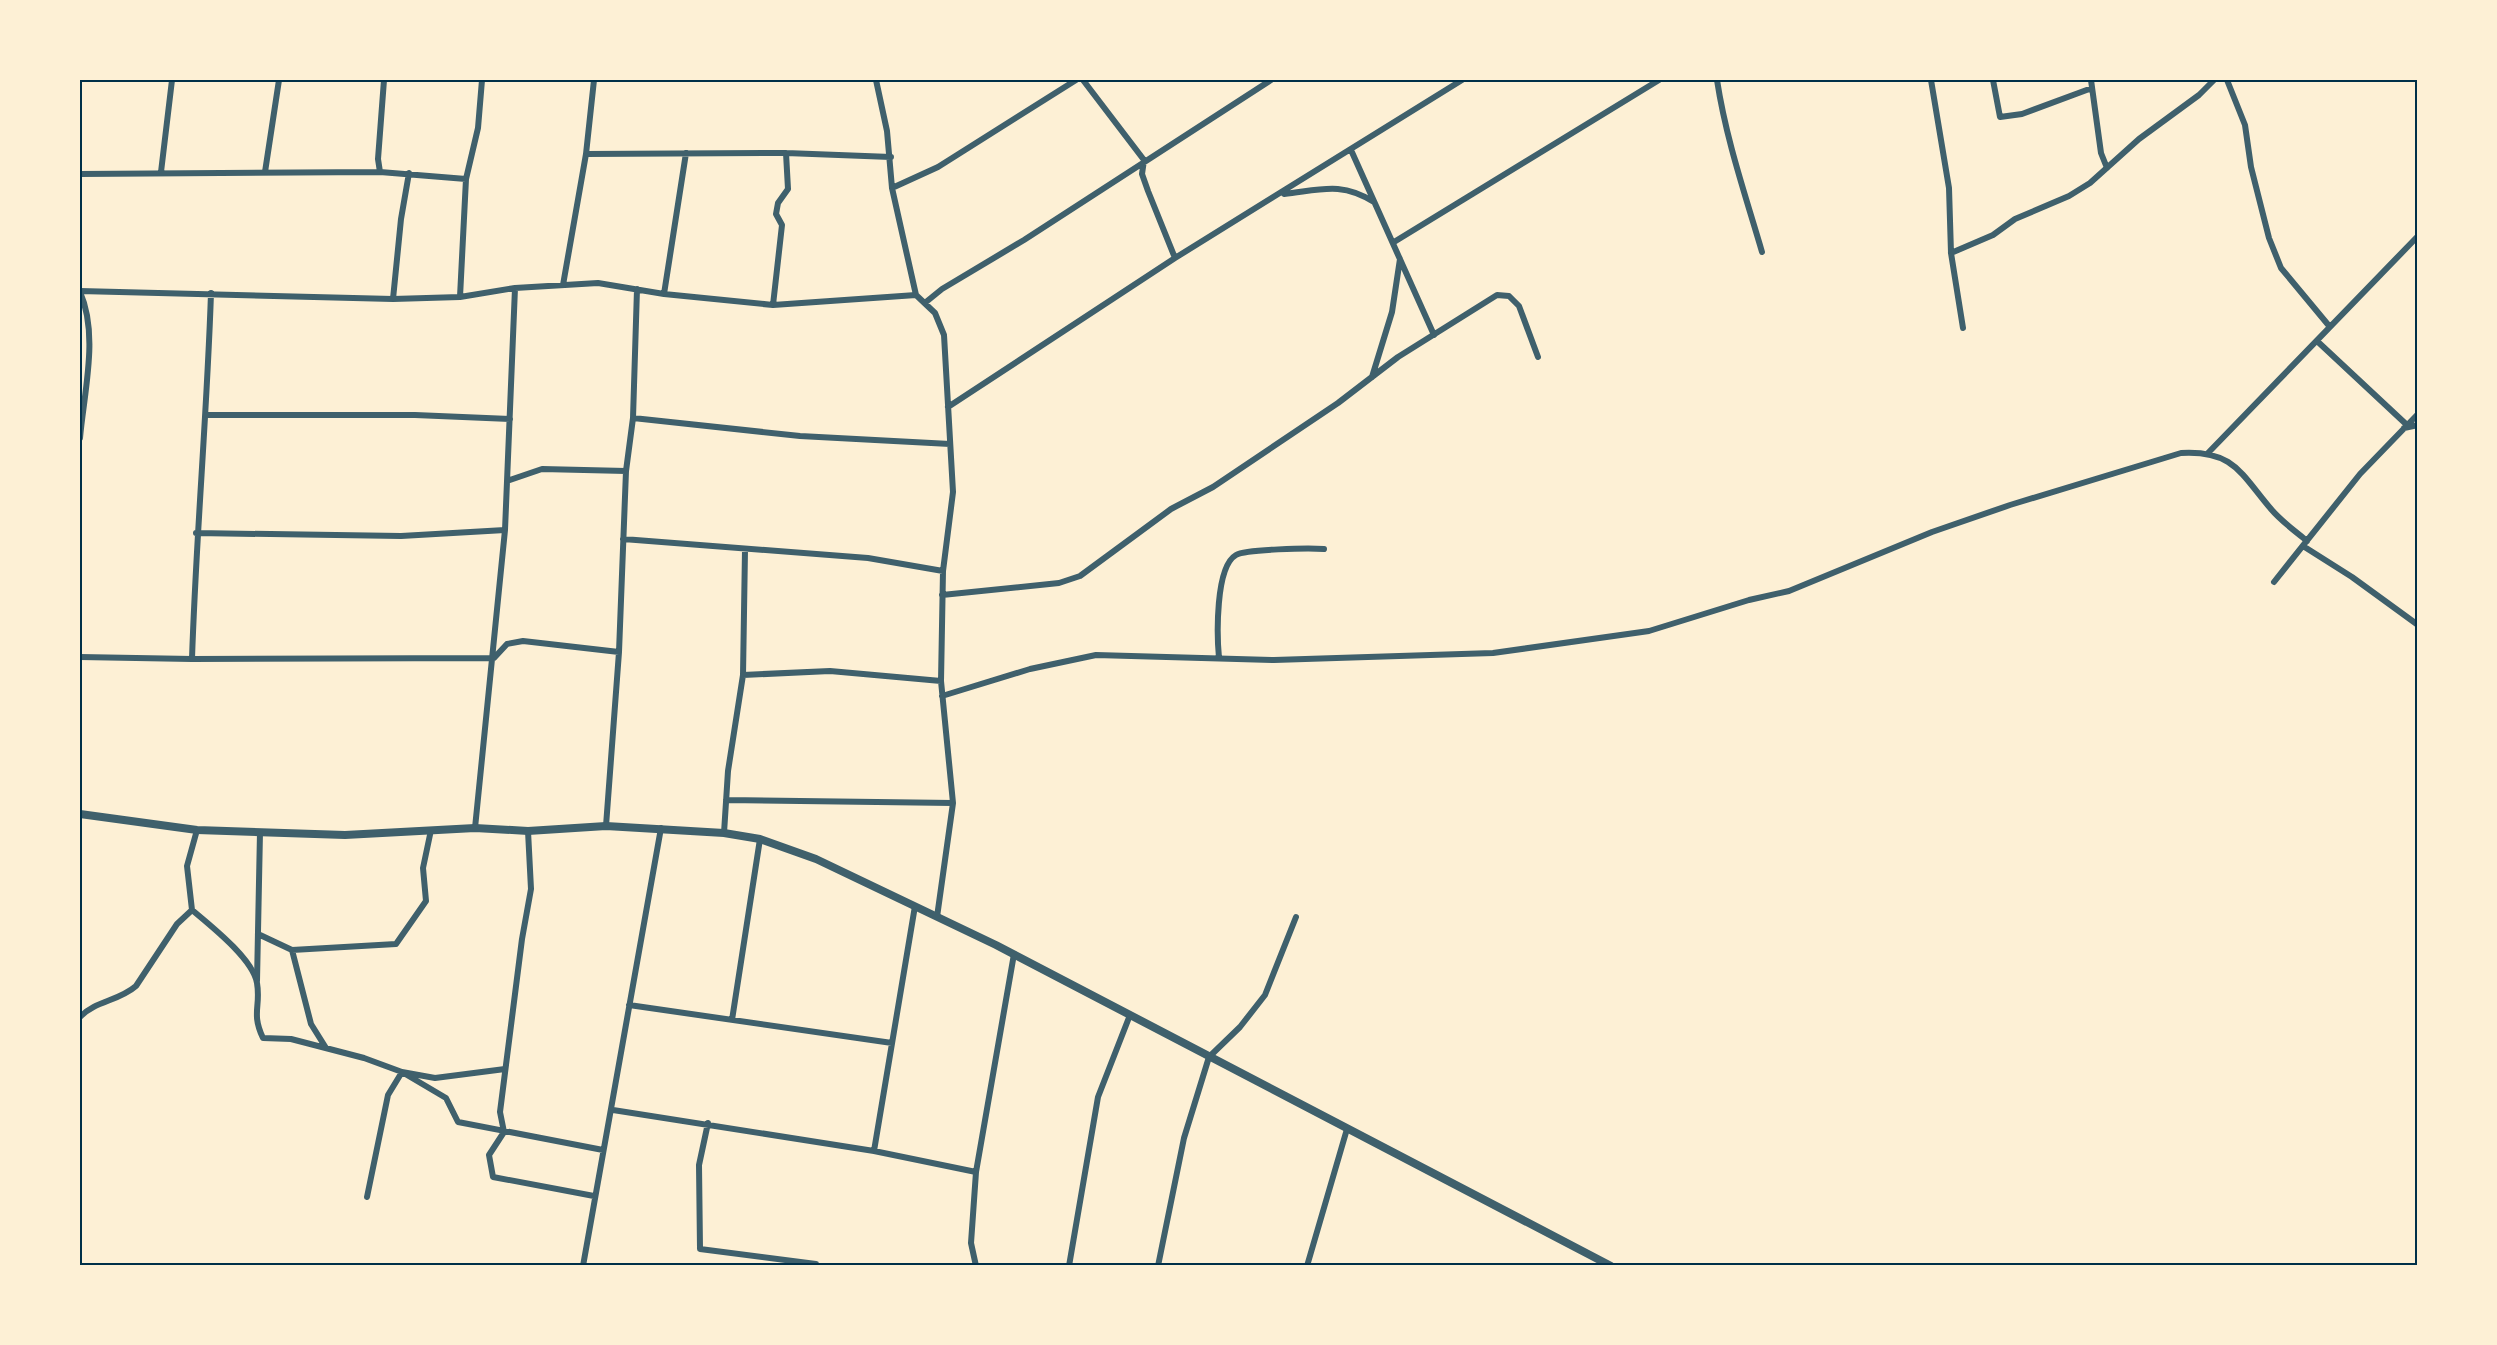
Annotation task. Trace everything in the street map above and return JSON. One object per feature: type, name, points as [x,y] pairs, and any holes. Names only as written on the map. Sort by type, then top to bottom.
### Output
[{"type":"street","points":[[161,172],[172,80]]},
{"type":"street","points":[[266,172],[279,80]]},
{"type":"street","points":[[380,172],[378,159],[384,80]]},
{"type":"street","points":[[460,297],[466,179],[478,128],[482,80]]},
{"type":"street","points":[[563,285],[586,154],[594,80]]},
{"type":"street","points":[[892,188],[939,167],[1076,80]]},
{"type":"street","points":[[1083,80],[1144,160],[1142,174],[1175,258]]},
{"type":"street","points":[[926,302],[942,289],[1024,240],[1144,160],[1271,80]]},
{"type":"street","points":[[948,406],[1175,258],[1462,80]]},
{"type":"street","points":[[1394,242],[1659,80]]},
{"type":"street","points":[[1717,80],[1724,124],[1736,171],[1762,252]]},
{"type":"street","points":[[1931,80],[1949,188],[1951,253],[1963,328]]},
{"type":"street","points":[[1993,80],[2000,117],[2022,114],[2092,88]]},
{"type":"street","points":[[2091,80],[2101,153],[2107,168]]},
{"type":"street","points":[[1951,253],[1993,235],[2015,219],[2069,196],[2090,183],[2139,139],[2199,95],[2214,80]]},
{"type":"street","points":[[2227,80],[2245,125],[2251,167],[2269,238],[2281,268],[2330,327]]},
{"type":"street","points":[[879,81],[891,157],[892,188],[916,295]]},
{"type":"street","points":[[1351,150],[1368,183],[1374,202],[1434,335]]},
{"type":"street","points":[[664,294],[686,153]]},
{"type":"street","points":[[586,154],[786,153],[891,157]]},
{"type":"street","points":[[773,305],[782,225],[776,214],[778,203],[788,189],[786,153]]},
{"type":"street","points":[[80,174],[380,172],[466,179]]},
{"type":"street","points":[[393,299],[401,219],[409,173]]},
{"type":"street","points":[[1281,194],[1322,188],[1341,189],[1357,191],[1374,202]]},
{"type":"street","points":[[2208,453],[2418,236]]},
{"type":"street","points":[[1372,378],[1392,312],[1400,258]]},
{"type":"street","points":[[80,438],[81,402],[89,340],[87,310],[80,291],[393,299],[460,297],[515,288],[598,283],[664,294],[773,305],[916,295],[935,312],[944,335],[953,492],[943,571],[941,681],[953,803],[937,917]]},
{"type":"street","points":[[475,828],[494,658],[505,530],[515,288]]},
{"type":"street","points":[[606,826],[619,652],[626,471],[633,418],[638,289]]},
{"type":"street","points":[[192,659],[196,533],[207,415],[212,293]]},
{"type":"street","points":[[942,595],[1059,583],[1080,576],[1171,509],[1213,487],[1372,378],[1398,357],[1497,295],[1509,296],[1519,306],[1538,357]]},
{"type":"street","points":[[2317,341],[2412,427]]},
{"type":"street","points":[[2274,582],[2360,474],[2412,427],[2418,414]]},
{"type":"street","points":[[207,415],[510,419]]},
{"type":"street","points":[[633,418],[800,436],[950,444]]},
{"type":"street","points":[[942,696],[1030,669],[1096,655],[1121,658],[1329,660],[1493,653],[1649,631],[1749,600],[1789,591],[1932,532],[2161,457],[2181,453],[2208,453],[2229,460],[2243,473],[2273,512],[2305,543],[2418,625]]},
{"type":"street","points":[[507,481],[542,469],[626,471]]},
{"type":"street","points":[[196,533],[401,536],[505,530]]},
{"type":"street","points":[[623,539],[868,558],[943,571]]},
{"type":"street","points":[[1219,658],[1218,602],[1226,567],[1235,555],[1249,552],[1324,549]]},
{"type":"street","points":[[724,833],[728,771],[743,675],[745,550]]},
{"type":"street","points":[[80,657],[494,658],[507,644],[523,641],[619,652]]},
{"type":"street","points":[[743,675],[830,671],[941,681]]},
{"type":"street","points":[[726,800],[953,803]]},
{"type":"street","points":[[80,814],[197,830],[345,835],[475,828],[528,831],[606,826],[724,833],[760,839],[816,859],[1014,954],[1611,1266]]},
{"type":"street","points":[[583,1266],[661,828]]},
{"type":"street","points":[[197,830],[187,866],[192,910],[244,958],[257,982]]},
{"type":"street","points":[[258,934],[292,950],[396,944],[426,901],[423,868],[431,830]]},
{"type":"street","points":[[528,831],[531,889],[522,939],[500,1112],[504,1132],[489,1155],[493,1177],[594,1196]]},
{"type":"street","points":[[260,832],[255,1022],[263,1038],[291,1039],[364,1058],[402,1072],[435,1078],[505,1069]]},
{"type":"street","points":[[732,1020],[760,839]]},
{"type":"street","points":[[874,1150],[915,906]]},
{"type":"street","points":[[80,1017],[95,1005],[129,992],[136,986],[177,924],[192,910]]},
{"type":"street","points":[[1158,1266],[1184,1138],[1209,1057],[1240,1027],[1264,995],[1296,917]]},
{"type":"street","points":[[292,950],[311,1024],[326,1048]]},
{"type":"street","points":[[976,1266],[971,1243],[976,1172],[1014,954]]},
{"type":"street","points":[[629,1005],[892,1043]]},
{"type":"street","points":[[1069,1266],[1098,1097],[1130,1015]]},
{"type":"street","points":[[402,1072],[446,1098],[458,1122],[603,1150]]},
{"type":"street","points":[[367,1197],[388,1095],[402,1072]]},
{"type":"street","points":[[611,1110],[874,1150],[976,1172]]},
{"type":"street","points":[[708,1124],[699,1165],[700,1249],[816,1264]]},
{"type":"street","points":[[1307,1266],[1347,1129]]}]
